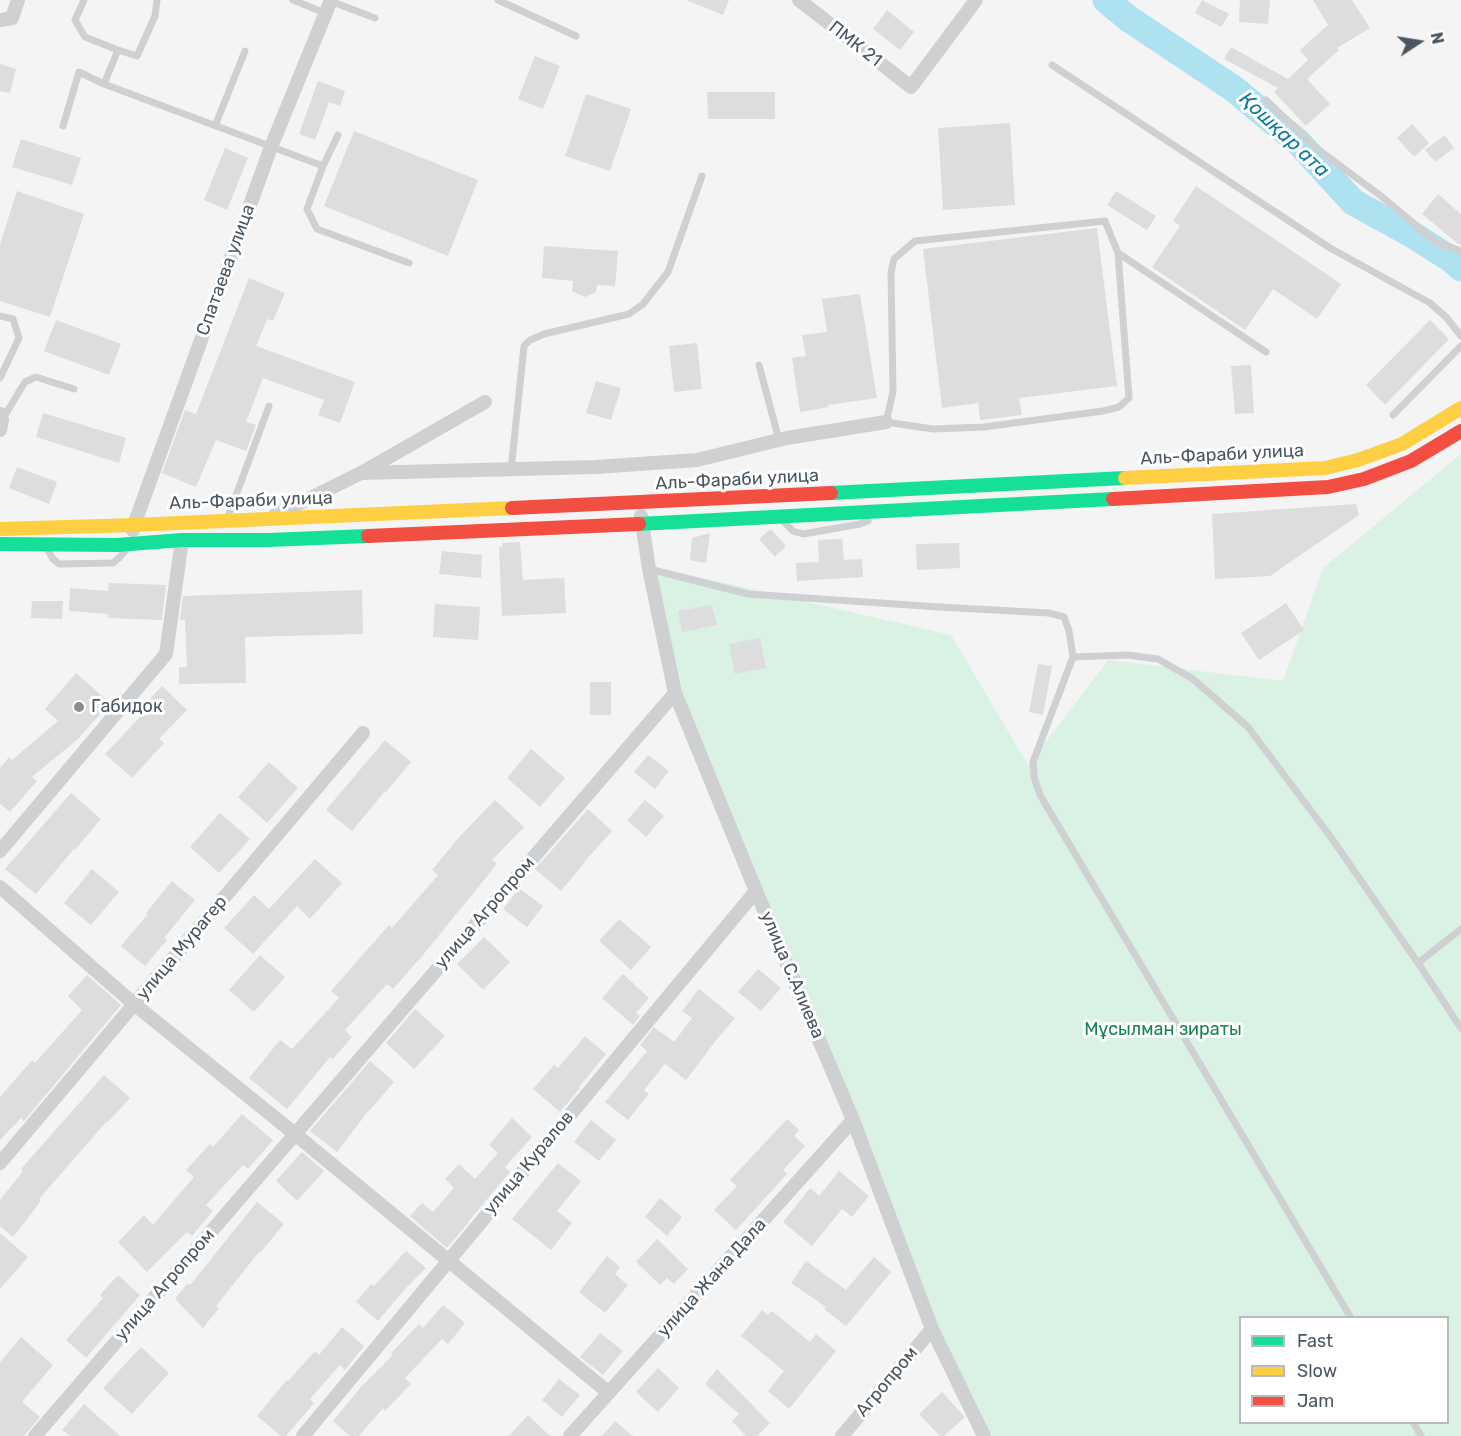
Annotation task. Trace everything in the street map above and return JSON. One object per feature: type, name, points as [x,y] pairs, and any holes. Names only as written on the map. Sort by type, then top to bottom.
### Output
[{"type":"main road","name":"Аль-Фараби улица","points":[[0,529],[641,502],[1325,468],[1358,460],[1402,444],[1461,408]]},
{"type":"main road","name":"Аль-Фараби улица","points":[[0,544],[131,544],[182,540],[268,540],[642,524],[1328,487],[1364,479],[1411,461],[1461,430]]},
{"type":"street","points":[[0,20],[12,18],[18,0]]},
{"type":"street","name":"ПМК 21","points":[[799,0],[911,87],[976,0]]},
{"type":"street","name":"Спатаева улица","points":[[131,544],[134,525],[271,147],[329,5]]},
{"type":"street","points":[[269,518],[361,473],[485,402]]},
{"type":"street","points":[[361,473],[596,468],[697,460],[779,440],[886,422]]},
{"type":"street","name":"улица С.Алиева","points":[[641,502],[649,569],[675,693],[853,1120],[933,1329],[984,1436]]},
{"type":"street","points":[[0,851],[166,654],[182,540]]},
{"type":"street","name":"улица Агропром","points":[[35,1436],[675,693]]},
{"type":"street","name":"улица Мурагер","points":[[0,1163],[363,733]]},
{"type":"street","points":[[0,887],[134,1004],[296,1134],[609,1393]]},
{"type":"street","name":"улица Куралов","points":[[303,1436],[756,891]]},
{"type":"street","name":"улица Жана Дала","points":[[570,1436],[853,1120]]},
{"type":"street","name":"Агропром","points":[[842,1436],[933,1329]]},
{"type":"lane","points":[[84,0],[75,20],[85,37],[137,56],[155,16],[157,0]]},
{"type":"lane","points":[[293,0],[329,5],[375,18]]},
{"type":"lane","points":[[498,0],[576,36]]},
{"type":"lane","points":[[104,84],[118,50]]},
{"type":"lane","points":[[215,126],[245,51]]},
{"type":"lane","points":[[1052,65],[1330,248],[1430,303],[1446,317],[1461,336]]},
{"type":"lane","points":[[63,126],[79,72],[104,84],[322,166]]},
{"type":"lane","points":[[1266,100],[1315,147],[1381,196],[1436,242],[1461,250]]},
{"type":"lane","points":[[338,135],[322,166],[307,209],[317,230],[409,263]]},
{"type":"lane","points":[[511,470],[524,346],[530,340],[544,334],[629,314],[643,304],[668,272],[702,176]]},
{"type":"lane","points":[[1105,221],[1118,253],[1129,398],[1119,407],[1103,411],[984,427],[933,429],[886,422],[894,392],[891,273],[894,259],[915,241],[1105,221]]},
{"type":"lane","points":[[1118,253],[1266,352]]},
{"type":"lane","points":[[0,316],[14,319],[18,338],[0,378]]},
{"type":"lane","points":[[1393,415],[1461,346]]},
{"type":"lane","points":[[759,365],[779,440]]},
{"type":"lane","points":[[1,421],[25,382],[36,377],[74,389]]},
{"type":"lane","points":[[227,520],[268,406]]},
{"type":"lane","points":[[649,569],[748,594],[1049,613],[1064,617],[1069,631],[1073,657],[1033,762],[1034,777],[1040,795],[1350,1316]]},
{"type":"lane","points":[[1073,657],[1127,655],[1158,658],[1193,679],[1248,727],[1330,836],[1461,1028]]},
{"type":"lane","points":[[1418,963],[1461,929]]},
{"type":"green space","name":"Мұсылман зираты","points":[[1461,454],[1461,1436],[984,1436],[932,1329],[675,693],[643,564],[951,635],[1028,765],[1108,660],[1283,681],[1323,568]]},
{"type":"building","points":[[686,0],[729,0],[723,15]]},
{"type":"building","points":[[1202,0],[1229,14],[1221,27],[1195,13]]},
{"type":"building","points":[[1240,0],[1270,0],[1268,24],[1239,22]]},
{"type":"building","points":[[1313,0],[1352,0],[1370,28],[1337,48],[1339,50],[1307,79],[1330,104],[1306,126],[1274,92],[1278,88],[1224,59],[1231,47],[1288,79],[1308,60],[1300,50],[1328,25]]},
{"type":"building","points":[[887,10],[914,32],[900,50],[873,29]]},
{"type":"building","points":[[535,56],[560,66],[543,109],[518,99]]},
{"type":"building","points":[[0,64],[16,69],[10,93],[0,91]]},
{"type":"building","points":[[318,81],[345,91],[340,106],[329,102],[315,140],[299,134]]},
{"type":"building","points":[[707,92],[775,92],[775,119],[708,119]]},
{"type":"building","points":[[586,94],[631,109],[610,171],[565,156]]},
{"type":"building","points":[[1010,123],[1015,205],[943,210],[938,128]]},
{"type":"building","points":[[1412,124],[1429,143],[1414,157],[1397,138]]},
{"type":"building","points":[[354,131],[478,180],[448,256],[324,206]]},
{"type":"building","points":[[1445,135],[1454,148],[1435,162],[1425,150]]},
{"type":"building","points":[[21,139],[81,158],[72,185],[12,167]]},
{"type":"building","points":[[225,148],[248,158],[227,210],[204,200]]},
{"type":"building","points":[[1196,186],[1341,284],[1317,319],[1273,289],[1245,330],[1152,267],[1180,226],[1173,221]]},
{"type":"building","points":[[17,191],[84,214],[50,317],[0,301],[0,244]]},
{"type":"building","points":[[1116,191],[1156,216],[1147,230],[1107,205]]},
{"type":"building","points":[[1438,194],[1461,214],[1461,245],[1422,214]]},
{"type":"building","points":[[1097,228],[1117,386],[1019,398],[1022,415],[980,420],[978,403],[942,408],[923,249]]},
{"type":"building","points":[[544,246],[618,251],[615,286],[597,285],[596,292],[585,297],[572,291],[573,281],[542,278]]},
{"type":"building","points":[[249,278],[285,293],[273,321],[267,319],[256,346],[355,382],[340,423],[318,415],[324,400],[263,378],[246,422],[256,425],[246,451],[216,440],[196,487],[162,473],[185,410],[196,414]]},
{"type":"building","points":[[860,294],[877,398],[828,405],[829,407],[800,412],[792,358],[806,356],[802,335],[827,332],[822,299]]},
{"type":"building","points":[[56,320],[121,344],[109,375],[44,351]]},
{"type":"building","points":[[1430,320],[1449,339],[1385,405],[1366,385]]},
{"type":"building","points":[[697,343],[702,389],[674,392],[669,346]]},
{"type":"building","points":[[1251,365],[1254,413],[1235,414],[1231,366]]},
{"type":"building","points":[[596,381],[621,388],[611,420],[586,413]]},
{"type":"building","points":[[43,413],[126,438],[119,463],[36,437]]},
{"type":"building","points":[[17,467],[57,482],[49,504],[9,488]]},
{"type":"building","points":[[1356,504],[1359,515],[1270,576],[1215,579],[1212,514]]},
{"type":"building","points":[[772,530],[786,546],[775,557],[759,539]]},
{"type":"building","points":[[710,533],[706,563],[690,560],[692,538]]},
{"type":"building","points":[[842,539],[844,560],[862,559],[863,577],[797,581],[796,563],[819,562],[818,540]]},
{"type":"building","points":[[520,542],[523,580],[564,578],[566,613],[502,616],[499,547],[502,547],[502,543]]},
{"type":"building","points":[[959,543],[960,568],[917,570],[916,544]]},
{"type":"building","points":[[442,551],[482,555],[481,578],[439,574]]},
{"type":"building","points":[[109,583],[166,585],[162,620],[108,618],[108,614],[69,611],[70,588],[108,591]]},
{"type":"building","points":[[362,590],[363,634],[245,637],[246,683],[179,684],[179,667],[187,667],[185,620],[180,620],[183,596]]},
{"type":"building","points":[[32,601],[63,601],[62,619],[31,618]]},
{"type":"building","points":[[1286,603],[1304,630],[1259,660],[1241,633]]},
{"type":"building","points":[[435,604],[480,607],[478,640],[433,637]]},
{"type":"building","points":[[712,605],[717,625],[682,632],[678,611]]},
{"type":"building","points":[[760,638],[766,668],[735,674],[729,644]]},
{"type":"building","points":[[1038,664],[1052,666],[1043,715],[1029,712]]},
{"type":"building","points":[[76,673],[110,703],[78,739],[32,777],[37,781],[10,812],[0,804],[0,768],[9,757],[12,760],[58,721],[45,709]]},
{"type":"building","points":[[590,682],[611,682],[611,715],[590,715]]},
{"type":"building","points":[[162,686],[187,710],[159,739],[164,743],[132,778],[105,754],[142,715],[138,711]]},
{"type":"building","points":[[385,740],[411,762],[352,831],[326,810]]},
{"type":"building","points":[[531,749],[565,778],[540,807],[507,778]]},
{"type":"building","points":[[648,755],[669,771],[655,789],[634,772]]},
{"type":"building","points":[[269,762],[298,788],[267,823],[238,797]]},
{"type":"building","points":[[71,793],[101,819],[36,894],[5,869]]},
{"type":"building","points":[[495,800],[524,827],[492,860],[497,864],[423,955],[393,989],[387,984],[345,1030],[352,1037],[333,1059],[330,1057],[287,1109],[249,1078],[280,1040],[292,1049],[339,998],[331,991],[389,925],[392,928],[438,875],[432,870],[461,835]]},
{"type":"building","points":[[645,800],[664,816],[646,837],[627,820]]},
{"type":"building","points":[[588,809],[612,831],[561,891],[535,869]]},
{"type":"building","points":[[220,813],[250,839],[219,873],[190,847]]},
{"type":"building","points":[[315,859],[342,883],[310,919],[297,906],[253,954],[224,928],[254,895],[269,909]]},
{"type":"building","points":[[92,869],[119,892],[91,925],[64,903]]},
{"type":"building","points":[[172,881],[195,900],[164,938],[167,940],[145,966],[121,946]]},
{"type":"building","points":[[519,888],[543,906],[527,927],[503,909]]},
{"type":"building","points":[[619,919],[651,947],[631,970],[599,941]]},
{"type":"building","points":[[484,937],[510,962],[483,990],[457,964]]},
{"type":"building","points":[[260,955],[285,977],[254,1012],[229,990]]},
{"type":"building","points":[[758,969],[781,988],[761,1011],[738,992]]},
{"type":"building","points":[[623,974],[649,998],[636,1013],[640,1016],[633,1025],[602,998]]},
{"type":"building","points":[[87,975],[121,1005],[24,1121],[21,1118],[0,1140],[0,1097],[32,1060],[35,1063],[82,1010],[68,996]]},
{"type":"building","points":[[699,989],[735,1018],[686,1080],[665,1064],[644,1090],[649,1094],[628,1120],[605,1102],[647,1051],[640,1045],[654,1027],[674,1042],[692,1018],[682,1011]]},
{"type":"building","points":[[415,1009],[445,1036],[414,1069],[386,1043]]},
{"type":"building","points":[[585,1036],[606,1054],[560,1112],[533,1089],[554,1065],[558,1068]]},
{"type":"building","points":[[370,1061],[394,1082],[337,1152],[310,1131]]},
{"type":"building","points":[[104,1075],[130,1098],[39,1199],[41,1201],[13,1237],[0,1226],[0,1200],[23,1171],[21,1169]]},
{"type":"building","points":[[242,1114],[273,1140],[248,1169],[243,1165],[206,1205],[213,1211],[192,1236],[187,1232],[147,1272],[118,1242],[144,1215],[153,1225],[194,1177],[186,1170],[210,1144],[213,1147]]},
{"type":"building","points":[[512,1118],[532,1137],[505,1167],[510,1172],[447,1248],[410,1216],[422,1203],[433,1212],[454,1188],[445,1179],[459,1164],[475,1179],[498,1153],[489,1145]]},
{"type":"building","points":[[787,1119],[799,1130],[794,1136],[805,1146],[783,1170],[787,1174],[736,1230],[714,1210],[737,1186],[730,1180]]},
{"type":"building","points":[[591,1120],[616,1140],[599,1161],[574,1142]]},
{"type":"building","points":[[302,1152],[324,1171],[297,1201],[276,1181]]},
{"type":"building","points":[[558,1163],[581,1181],[557,1211],[572,1223],[551,1250],[512,1219]]},
{"type":"building","points":[[839,1171],[869,1196],[852,1217],[842,1209],[812,1246],[783,1222],[810,1188],[819,1196]]},
{"type":"building","points":[[660,1198],[682,1217],[667,1236],[645,1217]]},
{"type":"building","points":[[257,1202],[284,1224],[216,1306],[219,1308],[203,1328],[175,1299],[188,1283],[190,1285]]},
{"type":"building","points":[[0,1233],[28,1257],[0,1289]]},
{"type":"building","points":[[657,1239],[688,1269],[674,1284],[667,1278],[660,1285],[636,1262]]},
{"type":"building","points":[[406,1251],[426,1268],[378,1321],[356,1302],[371,1284],[374,1286]]},
{"type":"building","points":[[607,1256],[620,1267],[615,1274],[628,1285],[605,1313],[579,1292]]},
{"type":"building","points":[[874,1257],[891,1272],[846,1326],[824,1309],[826,1307],[791,1283],[806,1261],[846,1290]]},
{"type":"building","points":[[118,1275],[140,1295],[86,1358],[66,1340],[103,1298],[100,1295]]},
{"type":"building","points":[[443,1305],[465,1323],[448,1344],[442,1339],[405,1378],[411,1384],[385,1411],[383,1408],[359,1436],[350,1436],[333,1421],[361,1387],[393,1355],[391,1353],[419,1324],[423,1328]]},
{"type":"building","points":[[762,1310],[768,1315],[772,1311],[810,1342],[816,1334],[836,1351],[789,1409],[768,1391],[784,1371],[741,1336]]},
{"type":"building","points":[[342,1327],[364,1346],[345,1370],[340,1365],[310,1399],[314,1403],[286,1436],[281,1436],[257,1416],[287,1380],[315,1351],[319,1355]]},
{"type":"building","points":[[600,1333],[623,1351],[603,1375],[580,1357]]},
{"type":"building","points":[[21,1337],[53,1365],[22,1402],[40,1417],[24,1436],[0,1436],[0,1362]]},
{"type":"building","points":[[141,1347],[169,1373],[132,1414],[103,1388]]},
{"type":"building","points":[[658,1368],[679,1388],[658,1412],[636,1392]]},
{"type":"building","points":[[717,1369],[770,1423],[757,1436],[746,1436],[732,1421],[739,1414],[705,1384]]},
{"type":"building","points":[[559,1379],[580,1395],[562,1417],[542,1400]]},
{"type":"building","points":[[942,1392],[965,1417],[944,1436],[940,1436],[919,1414]]},
{"type":"building","points":[[84,1404],[120,1436],[70,1436],[62,1430]]},
{"type":"building","points":[[528,1415],[533,1420],[550,1436],[509,1436]]},
{"type":"building","points":[[615,1421],[633,1436],[602,1436]]},
{"type":"waterway","name":"Қошқар ата","points":[[1106,0],[1129,19],[1234,89],[1299,143],[1353,202],[1413,235],[1461,268]]},
{"type":"traffic: fast","points":[[831,493],[1125,478]]},
{"type":"traffic: fast","points":[[639,524],[1113,499]]},
{"type":"traffic: fast","points":[[0,544],[117,545],[182,540],[268,540],[368,536]]},
{"type":"traffic: slow","points":[[1125,478],[1325,468],[1358,460],[1402,444],[1461,408]]},
{"type":"traffic: slow","points":[[0,529],[512,508]]},
{"type":"traffic: jam","points":[[1113,499],[1328,487],[1364,479],[1411,461],[1461,431]]},
{"type":"traffic: jam","points":[[512,508],[831,493]]},
{"type":"traffic: jam","points":[[368,536],[639,524]]},
{"type":"place","name":"Габидок","points":[[79,707]]}]
